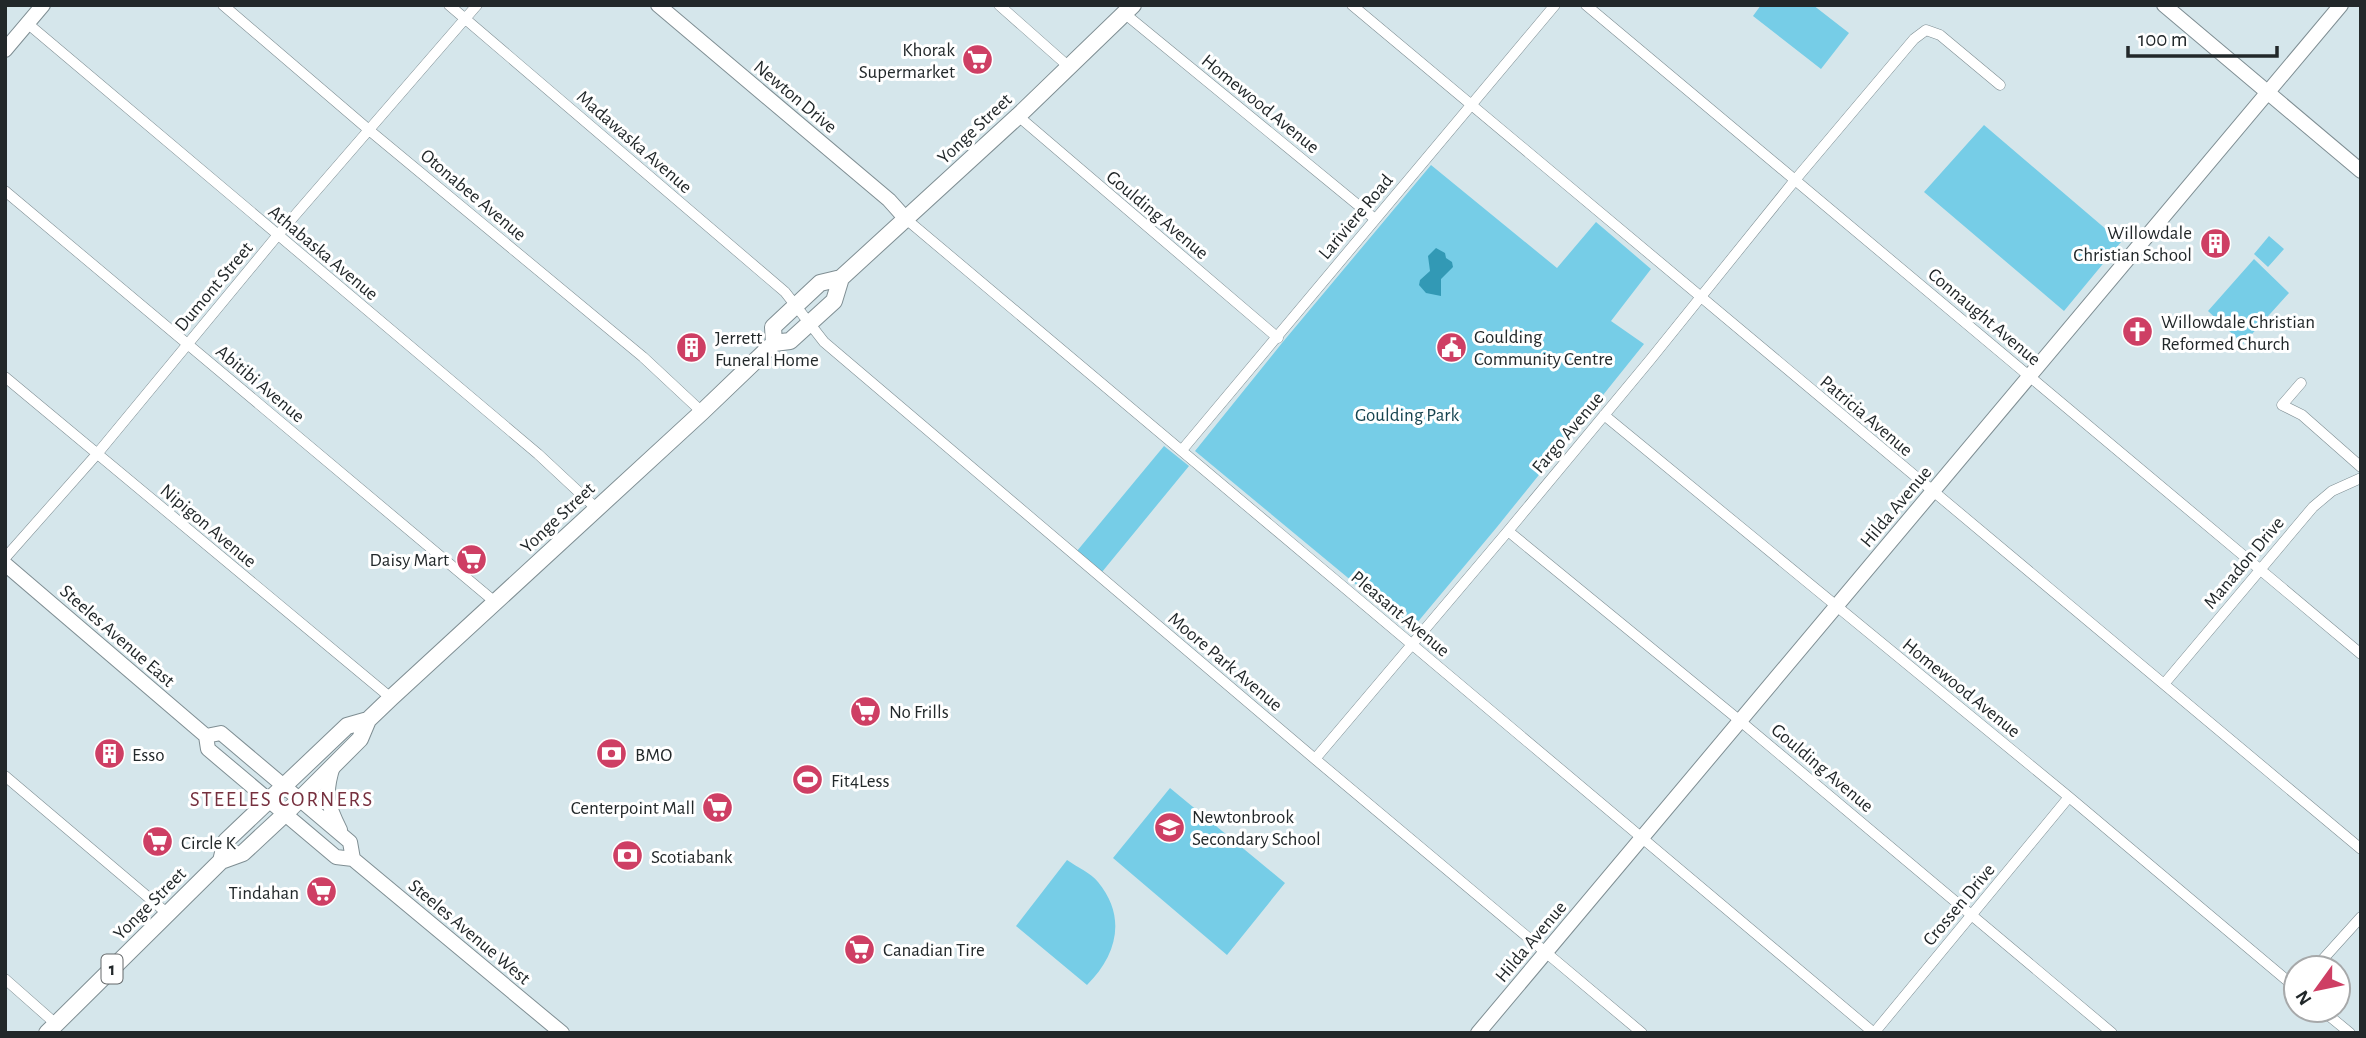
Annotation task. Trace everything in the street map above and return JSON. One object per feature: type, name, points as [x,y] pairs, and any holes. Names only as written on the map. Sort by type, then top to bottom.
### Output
[{"type":"main road","name":"Yonge Street","points":[[774,343],[773,327],[820,283],[841,278],[1018,116],[1129,9]]},
{"type":"main road","name":"Yonge Street","points":[[51,1028],[221,861],[243,853],[286,813],[360,739],[368,720],[391,698],[774,343],[790,341],[811,323],[834,301],[841,278]]},
{"type":"main road","name":"Yonge Street","points":[[221,861],[226,841],[348,726],[368,720]]},
{"type":"street","points":[[5,50],[43,5]]},
{"type":"street","name":"Otonabee Avenue","points":[[223,5],[369,130],[643,356],[702,412]]},
{"type":"street","name":"Madawaska Avenue","points":[[449,5],[785,292],[796,306]]},
{"type":"street","name":"Dumont Street","points":[[5,558],[97,454],[277,236],[477,5]]},
{"type":"street","name":"Newton Drive","points":[[659,5],[889,200],[906,219]]},
{"type":"street","points":[[999,5],[1068,66]]},
{"type":"street","name":"Patricia Avenue","points":[[1352,5],[1700,299],[2361,849]]},
{"type":"street","name":"Lariviere Road","points":[[1182,450],[1555,5]]},
{"type":"street","name":"Connaught Avenue","points":[[1586,5],[2361,654]]},
{"type":"street","points":[[2164,5],[2361,171]]},
{"type":"street","name":"Hilda Avenue","points":[[1478,1033],[2341,5]]},
{"type":"street","name":"Homewood Avenue","points":[[1129,9],[1375,219]]},
{"type":"street","name":"Athabaska Avenue","points":[[27,23],[538,454],[597,509]]},
{"type":"street","name":"Fargo Avenue","points":[[1315,759],[1508,531],[1914,39],[1926,30],[1940,35],[2000,85]]},
{"type":"street","name":"Goulding Avenue","points":[[1018,116],[1278,338]]},
{"type":"street","name":"Abitibi Avenue","points":[[5,191],[495,602]]},
{"type":"street","name":"Pleasant Avenue","points":[[906,219],[1874,1033]]},
{"type":"street","name":"Moore Park Avenue","points":[[796,306],[824,342],[1642,1033]]},
{"type":"street","name":"Nipigon Avenue","points":[[5,377],[391,698]]},
{"type":"street","points":[[2301,383],[2282,405],[2302,415],[2361,467]]},
{"type":"street","name":"Homewood Avenue","points":[[1604,415],[2069,797],[2282,976]]},
{"type":"street","name":"Manadon Drive","points":[[2164,684],[2319,501],[2332,491],[2361,478]]},
{"type":"street","name":"Goulding Avenue","points":[[1508,531],[1739,720],[2112,1033]]},
{"type":"street","name":"Steeles Avenue East","points":[[5,564],[206,736],[208,749],[286,813]]},
{"type":"street","name":"Steeles Avenue East","points":[[206,736],[221,733],[284,787]]},
{"type":"street","points":[[333,766],[327,795],[330,809],[342,834]]},
{"type":"street","points":[[5,776],[168,914]]},
{"type":"street","name":"Steeles Avenue West","points":[[284,787],[350,842],[353,859]]},
{"type":"street","name":"Crossen Drive","points":[[1874,1033],[2069,797]]},
{"type":"street","name":"Steeles Avenue West","points":[[286,813],[336,857],[353,859],[562,1033]]},
{"type":"street","points":[[2328,954],[2361,917]]},
{"type":"street","points":[[5,979],[51,1028]]},
{"type":"green space","points":[[1761,5],[1813,5],[1849,33],[1821,69],[1753,16]]},
{"type":"green space","points":[[1984,125],[2121,242],[2064,311],[1924,192]]},
{"type":"green space","name":"Goulding Park","points":[[1431,165],[1557,268],[1596,222],[1651,269],[1611,321],[1644,344],[1411,630],[1195,451]]},
{"type":"green space","points":[[2269,236],[2284,249],[2268,267],[2254,254]]},
{"type":"green space","points":[[2254,259],[2289,293],[2243,344],[2208,311]]},
{"type":"green space","points":[[1164,446],[1189,466],[1102,572],[1077,551]]},
{"type":"green space","points":[[1170,788],[1285,883],[1227,955],[1113,858]]},
{"type":"green space","points":[[1067,860],[1098,882],[1113,909],[1115,935],[1111,948],[1087,985],[1016,926]]},
{"type":"shaded area","points":[[1436,248],[1445,253],[1453,267],[1441,279],[1441,296],[1426,293],[1419,285],[1420,280],[1430,271],[1428,256]]},
{"type":"place","name":"Khorak Supermarket","points":[[978,60]]},
{"type":"place","name":"Willowdale Christian School","points":[[2215,243]]},
{"type":"place","name":"Willowdale Christian Reformed Church","points":[[2138,332]]},
{"type":"place","name":"Goulding Community Centre","points":[[1451,347]]},
{"type":"place","name":"Jerrett Funeral Home","points":[[692,348]]},
{"type":"place","name":"Daisy Mart","points":[[472,559]]},
{"type":"place","name":"No Frills","points":[[866,711]]},
{"type":"place","name":"Esso","points":[[109,754]]},
{"type":"place","name":"BMO","points":[[612,754]]},
{"type":"place","name":"Fit4Less","points":[[808,780]]},
{"type":"place","name":"Centerpoint Mall","points":[[718,807]]},
{"type":"place","name":"Newtonbrook Secondary School","points":[[1169,827]]},
{"type":"place","name":"Circle K","points":[[158,842]]},
{"type":"place","name":"Scotiabank","points":[[628,856]]},
{"type":"place","name":"Tindahan","points":[[322,892]]},
{"type":"place","name":"Canadian Tire","points":[[860,949]]},
{"type":"district","name":"STEELES CORNERS","points":[[282,799]]}]
